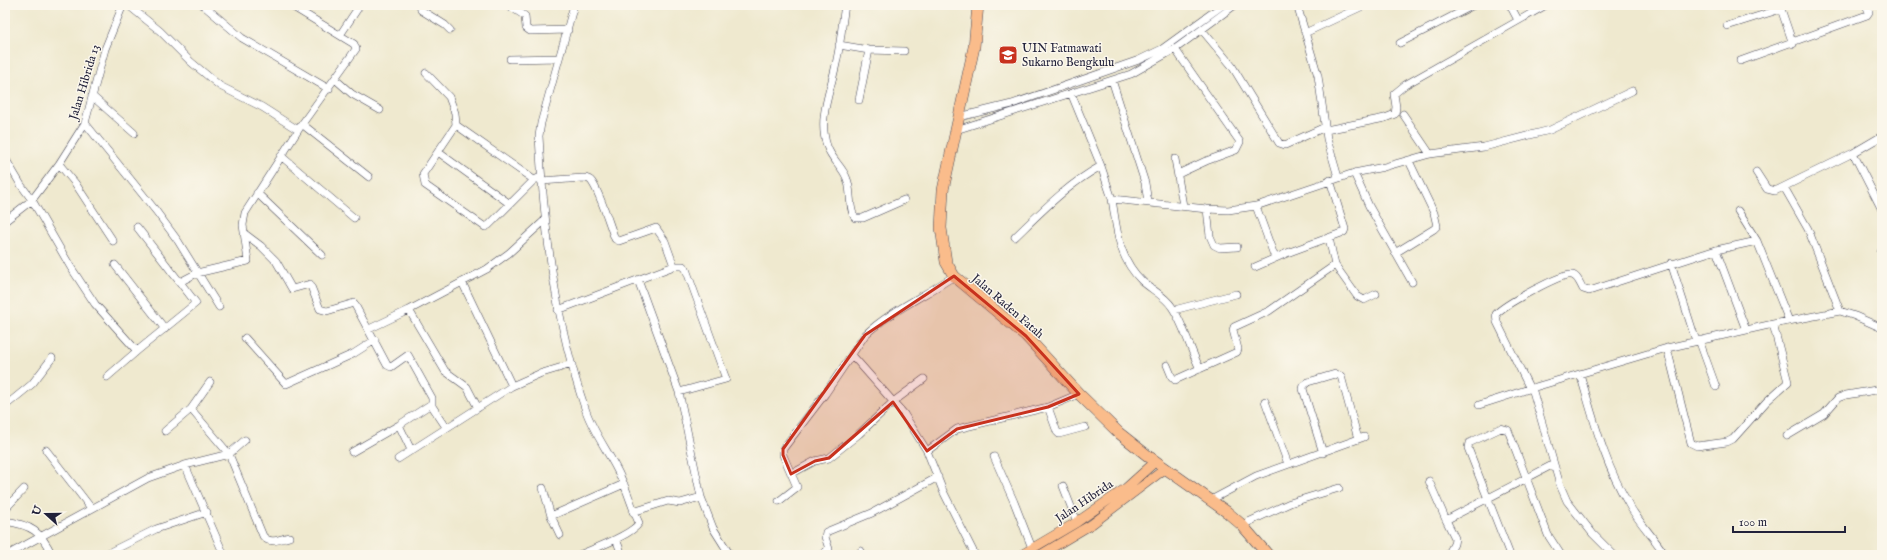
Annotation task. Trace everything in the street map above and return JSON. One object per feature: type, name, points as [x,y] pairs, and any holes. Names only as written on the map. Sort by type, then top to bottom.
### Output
[{"type":"highway","name":"Jalan Raden Fatah","points":[[978,5],[974,46],[948,164],[941,212],[941,228],[946,262],[954,276],[1026,336],[1079,394],[1119,433],[1211,500],[1242,525],[1268,555]]},
{"type":"main road","name":"Jalan Hibrida","points":[[1021,555],[1077,522],[1126,488],[1156,461]]},
{"type":"main road","points":[[1040,555],[1092,524],[1166,468]]},
{"type":"street","name":"Jalan Hibrida 13","points":[[5,221],[32,200],[59,164],[85,123],[105,49],[123,5]]},
{"type":"street","points":[[128,5],[160,31],[191,62],[220,86],[300,128],[369,176]]},
{"type":"street","points":[[203,5],[242,38],[329,89]]},
{"type":"street","points":[[180,282],[197,273],[248,261],[243,224],[245,213],[281,156],[356,49],[354,44],[290,5]]},
{"type":"street","points":[[340,35],[360,5]]},
{"type":"street","points":[[420,5],[421,10],[446,25],[450,30]]},
{"type":"street","points":[[508,5],[525,16],[526,28],[530,31],[568,30]]},
{"type":"street","points":[[574,5],[540,124],[539,179],[558,310],[572,364],[587,412],[624,484],[639,523],[636,527],[616,539],[579,555]]},
{"type":"street","points":[[845,5],[839,45],[824,120],[825,135],[831,156],[846,175],[851,189],[853,215],[858,219],[904,200]]},
{"type":"street","points":[[959,117],[1012,104],[1113,70],[1162,49],[1223,5]]},
{"type":"street","points":[[956,130],[1130,74],[1175,49],[1235,5]]},
{"type":"street","points":[[1297,5],[1318,76],[1326,128],[1338,177]]},
{"type":"street","points":[[1306,33],[1366,5]]},
{"type":"street","points":[[1400,43],[1474,5]]},
{"type":"street","points":[[1510,5],[1518,20]]},
{"type":"street","points":[[1202,30],[1232,66],[1279,143],[1285,145],[1326,128],[1386,118],[1395,114],[1396,107],[1394,94],[1404,85],[1546,5]]},
{"type":"street","points":[[1740,61],[1793,44],[1867,16],[1869,12],[1866,5]]},
{"type":"street","points":[[1727,26],[1781,7],[1793,44]]},
{"type":"street","points":[[839,45],[869,50],[904,51]]},
{"type":"street","points":[[1175,49],[1240,142],[1236,150],[1206,161],[1178,174]]},
{"type":"street","points":[[859,100],[869,50]]},
{"type":"street","points":[[510,59],[559,58]]},
{"type":"street","points":[[1113,70],[1114,79],[1145,183],[1148,202]]},
{"type":"street","points":[[426,73],[449,97],[455,113],[456,125],[422,177],[425,185],[485,227],[539,179]]},
{"type":"street","points":[[335,80],[352,94],[380,110]]},
{"type":"street","points":[[1112,199],[1207,209],[1228,210],[1256,206],[1338,177],[1409,161],[1430,154],[1484,147],[1550,130],[1632,91]]},
{"type":"street","points":[[1071,93],[1101,166],[1112,199],[1118,235],[1126,262],[1132,271],[1162,296],[1174,310],[1200,369]]},
{"type":"street","points":[[92,96],[134,133]]},
{"type":"street","points":[[1403,114],[1430,154]]},
{"type":"street","points":[[85,123],[156,211],[219,307]]},
{"type":"street","points":[[456,125],[539,179],[584,178],[589,180],[592,182],[615,239],[619,241],[656,228],[665,241],[674,266]]},
{"type":"street","points":[[1756,172],[1769,191],[1776,191],[1853,153],[1882,136]]},
{"type":"street","points":[[438,152],[510,204]]},
{"type":"street","points":[[1853,153],[1882,210]]},
{"type":"street","points":[[281,156],[354,218]]},
{"type":"street","points":[[5,158],[32,200],[70,266],[95,304],[137,351]]},
{"type":"street","points":[[1175,159],[1183,206]]},
{"type":"street","points":[[1395,253],[1437,226],[1436,219],[1409,161]]},
{"type":"street","points":[[59,164],[75,183],[113,241]]},
{"type":"street","points":[[1014,237],[1051,202],[1088,173],[1101,166]]},
{"type":"street","points":[[1354,173],[1369,206],[1412,282]]},
{"type":"street","points":[[1255,267],[1343,233],[1345,229],[1330,180]]},
{"type":"street","points":[[1784,187],[1808,229],[1840,311]]},
{"type":"street","points":[[257,193],[322,255]]},
{"type":"street","points":[[1256,206],[1275,258]]},
{"type":"street","points":[[1207,209],[1210,236],[1214,245],[1220,248],[1237,247]]},
{"type":"street","points":[[1738,212],[1758,241],[1788,321]]},
{"type":"street","points":[[369,329],[409,310],[497,263],[545,220]]},
{"type":"street","points":[[108,377],[137,351],[196,305],[195,301],[137,227]]},
{"type":"street","points":[[245,234],[261,246],[276,261],[292,289],[310,284],[320,309],[323,311],[354,303],[389,366],[408,355],[432,398],[432,404],[446,427]]},
{"type":"street","points":[[1329,238],[1335,264],[1361,299],[1366,299],[1376,294]]},
{"type":"street","points":[[1614,555],[1593,534],[1570,506],[1560,485],[1531,389],[1497,322],[1496,314],[1535,289],[1568,275],[1578,278],[1583,289],[1590,291],[1671,263],[1716,250],[1758,241]]},
{"type":"street","points":[[1716,250],[1746,330]]},
{"type":"street","points":[[1671,263],[1698,341],[1716,387]]},
{"type":"street","points":[[1167,365],[1174,380],[1238,352],[1234,327],[1269,311],[1335,264]]},
{"type":"street","points":[[115,265],[165,329]]},
{"type":"street","points":[[558,310],[674,266],[683,266],[686,269],[726,379],[679,392]]},
{"type":"street","points":[[779,501],[796,488],[797,485],[783,455],[784,448],[804,423],[865,335],[873,328],[954,276]]},
{"type":"street","points":[[638,280],[679,392],[701,497],[713,528],[730,555]]},
{"type":"street","points":[[462,282],[512,386]]},
{"type":"street","points":[[1174,310],[1236,294]]},
{"type":"street","points":[[409,310],[445,371],[467,387],[478,408]]},
{"type":"street","points":[[1479,405],[1667,348],[1772,324],[1840,311],[1882,328]]},
{"type":"street","points":[[1667,348],[1691,443],[1697,446],[1727,442],[1738,435],[1767,401],[1788,382],[1772,324]]},
{"type":"street","points":[[245,338],[286,384],[346,357],[375,340]]},
{"type":"street","points":[[852,355],[904,414],[927,451],[954,514],[975,555]]},
{"type":"street","points":[[5,406],[32,384],[52,358]]},
{"type":"street","points":[[398,459],[512,386],[539,374],[572,364]]},
{"type":"street","points":[[1211,500],[1256,476],[1324,453],[1361,438],[1341,376],[1335,374],[1308,382],[1304,385],[1303,389],[1324,453]]},
{"type":"street","points":[[1580,374],[1607,460],[1627,502],[1665,555]]},
{"type":"street","points":[[791,474],[815,461],[829,458],[859,434],[893,402],[924,379]]},
{"type":"street","points":[[165,431],[191,408],[210,382]]},
{"type":"street","points":[[1787,436],[1824,414],[1838,398],[1846,395],[1882,389]]},
{"type":"street","points":[[927,451],[948,434],[961,428],[1048,407],[1079,394]]},
{"type":"street","points":[[1266,401],[1288,464]]},
{"type":"street","points":[[352,452],[432,404]]},
{"type":"street","points":[[1048,407],[1057,432],[1060,434],[1085,427]]},
{"type":"street","points":[[191,408],[229,454],[266,540],[271,542],[289,537]]},
{"type":"street","points":[[399,425],[411,450]]},
{"type":"street","points":[[1510,555],[1468,448],[1472,441],[1501,428],[1507,429],[1548,536],[1561,555]]},
{"type":"street","points":[[7,555],[148,478],[229,454],[245,440]]},
{"type":"street","points":[[46,450],[91,508]]},
{"type":"street","points":[[994,457],[1032,548]]},
{"type":"street","points":[[1446,520],[1526,477],[1554,464]]},
{"type":"street","points":[[185,466],[207,512],[224,555]]},
{"type":"street","points":[[821,555],[829,550],[824,537],[826,532],[872,513],[938,478]]},
{"type":"street","points":[[1429,481],[1455,541],[1448,555]]},
{"type":"street","points":[[551,516],[624,484]]},
{"type":"street","points":[[1064,486],[1077,522]]},
{"type":"street","points":[[543,488],[551,516],[560,534]]},
{"type":"street","points":[[1242,525],[1290,503],[1339,488]]},
{"type":"street","points":[[5,509],[24,489]]},
{"type":"street","points":[[634,512],[668,501],[680,504],[701,497]]},
{"type":"street","points":[[105,555],[156,529],[207,512]]},
{"type":"street","points":[[5,521],[30,527],[41,536],[52,555]]},
{"type":"street","points":[[616,539],[622,555]]},
{"type":"highlighted area","points":[[954,276],[1026,336],[1079,394],[1048,407],[957,429],[927,451],[893,402],[829,458],[815,461],[791,474],[783,455],[783,449],[865,335]]},
{"type":"place","name":"UIN Fatmawati Sukarno Bengkulu","points":[[1008,55]]}]
